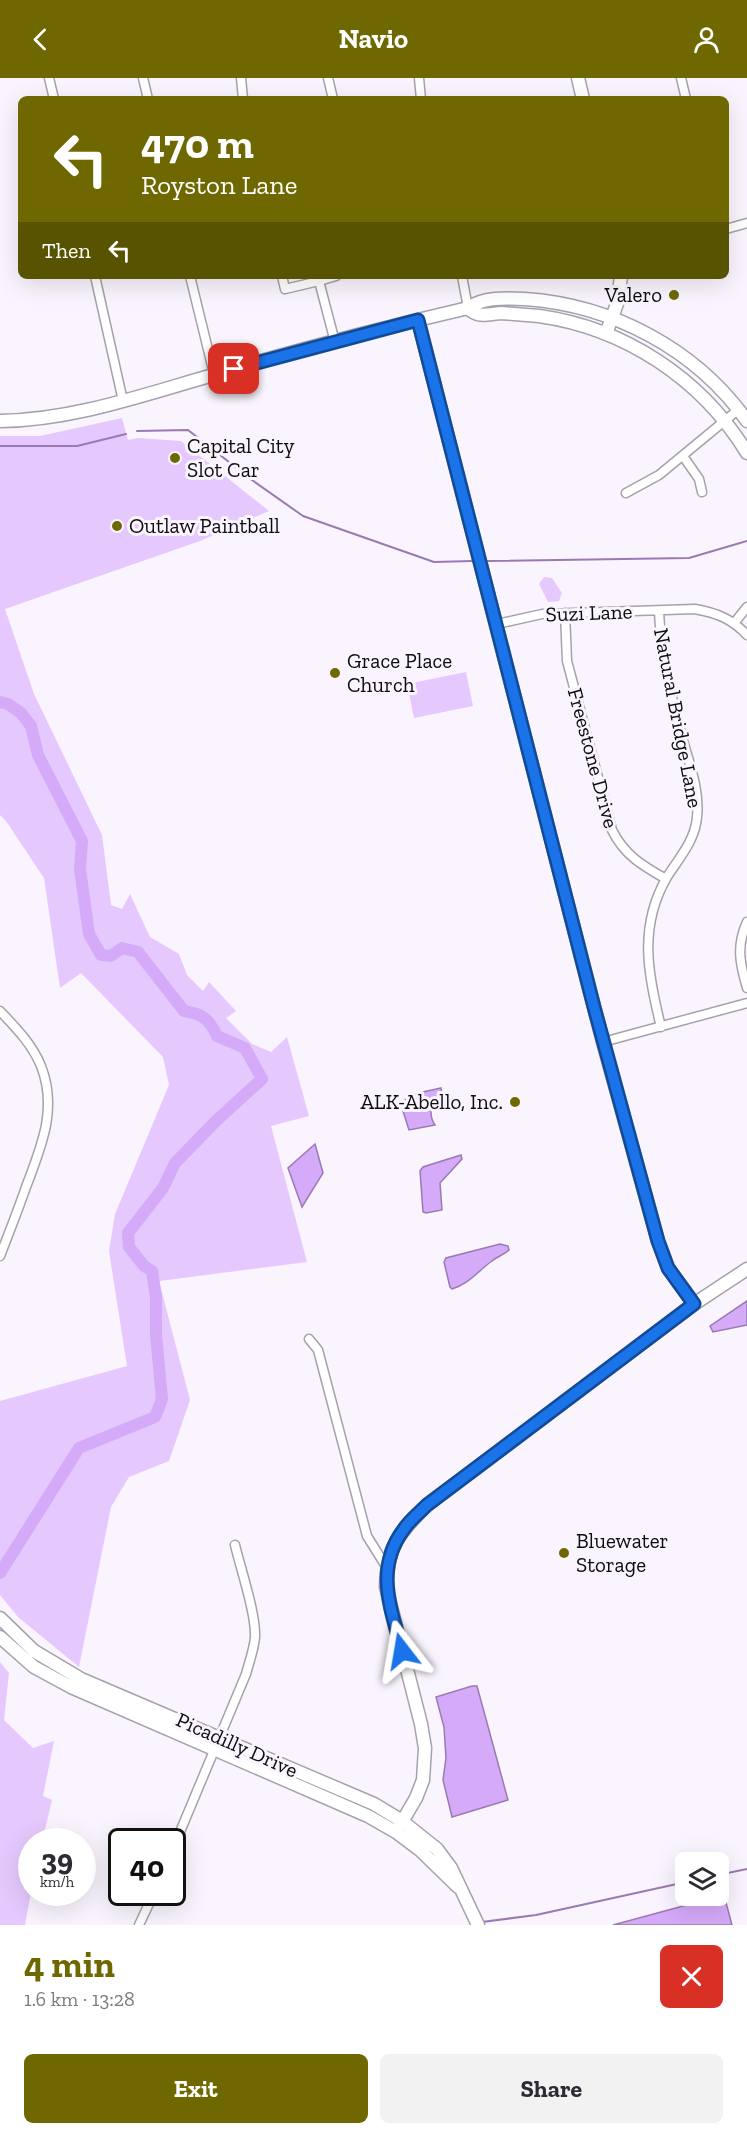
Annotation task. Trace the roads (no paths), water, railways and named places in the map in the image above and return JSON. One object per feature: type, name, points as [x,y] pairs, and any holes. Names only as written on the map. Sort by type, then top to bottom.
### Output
[{"type":"street","points":[[49,78],[53,96]]},
{"type":"street","points":[[143,78],[147,96]]},
{"type":"street","points":[[241,78],[243,96]]},
{"type":"street","points":[[328,78],[332,96]]},
{"type":"street","points":[[419,78],[421,96]]},
{"type":"street","points":[[578,78],[582,96]]},
{"type":"street","points":[[681,78],[685,96]]},
{"type":"street","points":[[729,228],[747,223]]},
{"type":"street","points":[[96,279],[123,401]]},
{"type":"street","points":[[191,279],[214,374]]},
{"type":"street","points":[[283,279],[285,289],[326,279]]},
{"type":"street","points":[[463,279],[468,308],[477,314],[522,314],[567,322],[606,334],[663,363],[705,398],[725,421],[747,453]]},
{"type":"street","points":[[606,334],[618,301],[621,279]]},
{"type":"street","points":[[319,281],[334,342]]},
{"type":"street","points":[[0,421],[28,420],[123,401],[214,374],[468,308],[478,301],[531,300],[563,303],[612,317],[672,348],[712,380],[747,421]]},
{"type":"street","points":[[418,320],[603,1042],[663,1256],[676,1280],[694,1304]]},
{"type":"street","points":[[626,493],[658,475],[739,409]]},
{"type":"street","points":[[683,456],[699,479],[702,492]]},
{"type":"street","points":[[735,622],[747,607]]},
{"type":"street","name":"Suzi Lane","points":[[496,624],[542,614],[659,612],[695,609],[715,613],[735,622],[747,634]]},
{"type":"street","name":"Natural Bridge Lane","points":[[659,612],[661,646],[697,792],[698,818],[692,840],[666,879],[657,902],[648,942],[650,987],[661,1027]]},
{"type":"street","name":"Freestone Drive","points":[[565,613],[567,661],[612,830],[617,841],[631,858],[666,879]]},
{"type":"street","points":[[747,922],[741,936],[739,951],[747,988]]},
{"type":"street","points":[[603,1042],[747,1003]]},
{"type":"street","points":[[0,1011],[36,1054],[47,1087],[49,1109],[44,1141],[0,1256]]},
{"type":"street","points":[[399,1826],[416,1798],[423,1780],[425,1748],[386,1587],[390,1551],[404,1528],[427,1505],[694,1304],[747,1269]]},
{"type":"street","points":[[309,1339],[318,1350],[367,1536],[387,1568]]},
{"type":"street","points":[[182,1828],[246,1674],[255,1637],[235,1545]]},
{"type":"street","name":"Picadilly Drive","points":[[0,1618],[34,1651],[81,1679],[218,1744]]},
{"type":"street","name":"Picadilly Drive","points":[[0,1637],[34,1667],[63,1684],[374,1804],[399,1826],[437,1849],[451,1868],[478,1925]]},
{"type":"street","points":[[139,1925],[148,1906]]},
{"type":"waterway","points":[[137,431],[188,430],[303,516],[434,562],[472,561]]},
{"type":"waterway","points":[[0,446],[77,446],[126,434]]},
{"type":"waterway","points":[[485,561],[689,558],[747,541]]},
{"type":"waterway","points":[[0,702],[8,704],[21,713],[31,726],[38,755],[82,841],[80,869],[89,934],[101,955],[111,956],[122,948],[138,952],[184,1011],[201,1016],[208,1021],[217,1036],[245,1048],[262,1079],[175,1163],[163,1188],[128,1233],[129,1247],[144,1266],[152,1271],[156,1298],[156,1335],[162,1399],[155,1417],[79,1448],[0,1573]]},
{"type":"waterway","points":[[729,1873],[747,1869]]},
{"type":"waterway","points":[[482,1922],[536,1915],[675,1884]]},
{"type":"place","name":"Valero","points":[[674,295]]},
{"type":"place","name":"Capital City Slot Car","points":[[175,458]]},
{"type":"place","name":"Outlaw Paintball","points":[[117,526]]},
{"type":"place","name":"Grace Place Church","points":[[335,673]]},
{"type":"place","name":"ALK-Abello, Inc.","points":[[515,1102]]},
{"type":"place","name":"Bluewater Storage","points":[[564,1553]]}]
